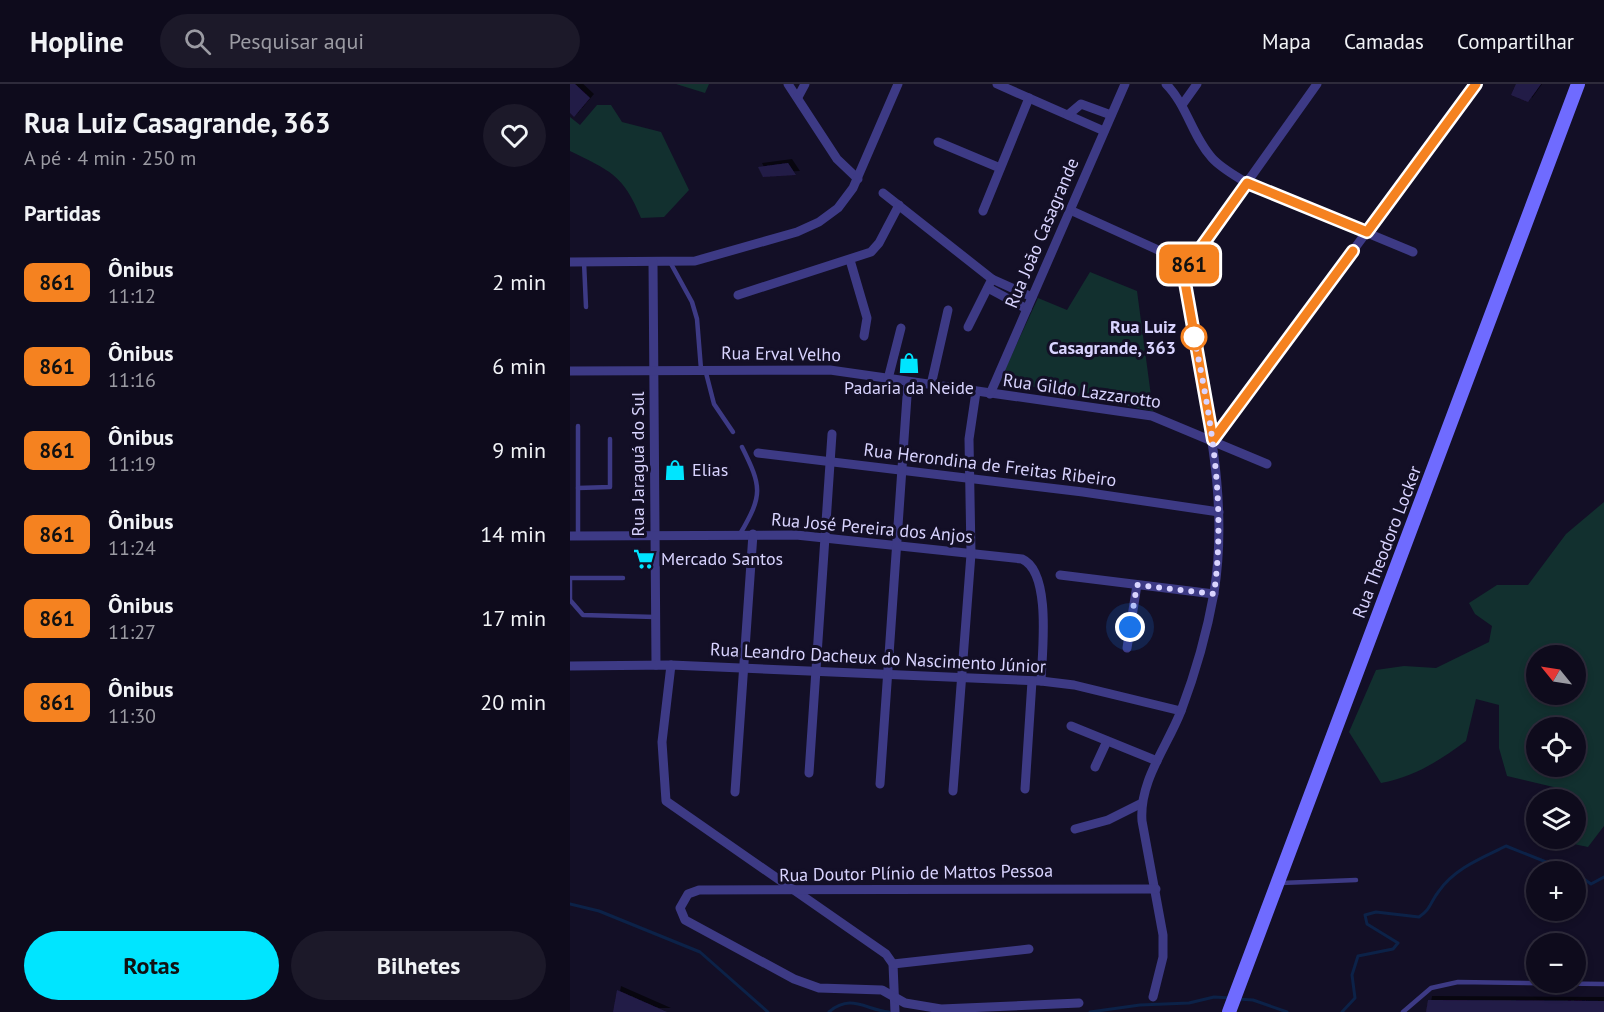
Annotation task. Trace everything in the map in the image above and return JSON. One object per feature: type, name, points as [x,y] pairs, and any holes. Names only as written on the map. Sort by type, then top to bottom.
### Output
[{"type":"main road","name":"Rua Theodoro Locker","points":[[1229,1012],[1578,84]]},
{"type":"street","points":[[788,84],[837,159],[858,179]]},
{"type":"street","points":[[798,98],[805,84]]},
{"type":"street","points":[[570,262],[652,262],[703,259],[808,228],[838,208],[858,179],[898,84]]},
{"type":"street","points":[[997,84],[1104,131]]},
{"type":"street","name":"Rua João Casagrande","points":[[990,394],[1125,84]]},
{"type":"street","points":[[1166,84],[1182,105],[1211,157],[1247,183],[1413,252]]},
{"type":"street","points":[[1182,105],[1197,84]]},
{"type":"street","points":[[1153,997],[1164,946],[1156,888],[1142,821],[1142,803],[1157,761],[1181,711],[1214,594],[1219,512],[1213,440],[1184,277],[1189,264],[1317,84]]},
{"type":"street","points":[[1213,440],[1476,84]]},
{"type":"street","points":[[982,211],[1029,98]]},
{"type":"street","points":[[1068,114],[1081,104],[1111,115]]},
{"type":"street","points":[[938,142],[1000,168]]},
{"type":"street","points":[[884,193],[992,279],[1032,297]]},
{"type":"street","points":[[738,295],[850,260],[876,248],[899,205]]},
{"type":"street","points":[[1070,210],[1189,264]]},
{"type":"street","points":[[850,260],[867,318],[864,336]]},
{"type":"street","name":"Rua Jaraguá do Sul","points":[[652,262],[656,665]]},
{"type":"street","points":[[968,327],[992,279]]},
{"type":"street","points":[[988,288],[1027,309]]},
{"type":"street","points":[[931,385],[948,310]]},
{"type":"street","points":[[888,379],[901,328]]},
{"type":"street","name":"Rua Erval Velho","points":[[570,371],[816,368],[990,394]]},
{"type":"street","points":[[880,784],[908,382]]},
{"type":"street","points":[[953,791],[971,554],[969,439],[976,392]]},
{"type":"street","name":"Rua Gildo Lazzarotto","points":[[990,394],[1152,416],[1267,464]]},
{"type":"street","points":[[809,773],[831,434]]},
{"type":"street","name":"Rua Herondina de Freitas Ribeiro","points":[[758,453],[968,478],[1219,512]]},
{"type":"street","points":[[735,792],[753,534]]},
{"type":"street","name":"Rua José Pereira dos Anjos","points":[[574,536],[753,534],[825,538],[1026,561],[1032,567],[1042,598],[1036,681]]},
{"type":"street","points":[[1060,574],[1214,594]]},
{"type":"street","points":[[1127,648],[1137,585]]},
{"type":"street","points":[[671,665],[662,742],[665,798],[669,804],[882,951],[893,964],[896,1006],[941,1009],[1079,1003]]},
{"type":"street","name":"Rua Leandro Dacheux do Nascimento Júnior","points":[[570,666],[671,665],[1036,681],[1074,686],[1181,711]]},
{"type":"street","points":[[1026,789],[1036,681]]},
{"type":"street","points":[[1071,726],[1157,761]]},
{"type":"street","points":[[1095,767],[1107,741]]},
{"type":"street","points":[[1075,829],[1108,820],[1142,803]]},
{"type":"street","name":"Rua Doutor Plínio de Mattos Pessoa","points":[[896,1006],[882,990],[819,988],[794,979],[686,920],[680,913],[682,902],[688,894],[699,890],[1156,888]]},
{"type":"street","points":[[893,964],[1029,949]]},
{"type":"lane","points":[[669,261],[692,302],[697,319],[703,369],[714,404],[733,432]]},
{"type":"lane","points":[[584,262],[586,307]]},
{"type":"lane","points":[[574,536],[578,488],[578,426]]},
{"type":"lane","points":[[578,488],[610,487],[610,439]]},
{"type":"lane","points":[[740,534],[756,507],[757,494],[756,477],[742,447]]},
{"type":"lane","points":[[623,578],[570,578],[570,600],[583,615],[656,617]]},
{"type":"lane","points":[[1278,883],[1356,880]]},
{"type":"lane","points":[[1403,1012],[1431,988],[1458,982],[1604,984]]},
{"type":"green space","points":[[676,84],[709,84],[705,93]]},
{"type":"green space","points":[[597,105],[611,105],[622,122],[661,132],[689,190],[664,217],[641,218],[628,192],[614,176],[570,151],[570,117],[580,125]]},
{"type":"green space","points":[[1090,272],[1137,291],[1153,411],[1000,380],[1038,298],[1067,310]]},
{"type":"green space","points":[[1604,502],[1604,826],[1588,847],[1586,847],[1586,789],[1562,789],[1507,776],[1499,748],[1499,705],[1476,699],[1466,741],[1426,767],[1404,777],[1381,783],[1349,732],[1376,670],[1404,666],[1436,668],[1489,642],[1492,626],[1475,614],[1469,603],[1497,585],[1528,585],[1566,534]]},
{"type":"building","points":[[570,84],[575,84],[590,98],[574,117],[570,113]]},
{"type":"building","points":[[1516,84],[1541,84],[1528,102],[1511,95]]},
{"type":"building","points":[[788,163],[796,175],[763,177],[758,167]]},
{"type":"building","points":[[617,990],[667,1012],[613,1012]]},
{"type":"building","points":[[1428,1000],[1604,1001],[1604,1012],[1426,1012]]},
{"type":"waterway","points":[[1342,1012],[1355,998],[1352,975],[1358,956],[1393,949],[1398,943],[1367,924],[1365,915],[1376,912],[1419,917],[1453,876],[1470,864],[1506,846],[1544,861]]},
{"type":"waterway","points":[[1586,881],[1591,884],[1604,877]]},
{"type":"waterway","points":[[570,904],[599,911],[700,952],[768,1012]]},
{"type":"waterway","points":[[1090,1012],[1140,1005],[1189,1003],[1214,997],[1231,998]]},
{"type":"waterway","points":[[1238,999],[1253,1000],[1287,1012]]},
{"type":"waterway","points":[[829,1012],[837,1006],[852,1003],[889,1012]]},
{"type":"bus line","name":"861","points":[[1353,251],[1213,440],[1184,277],[1189,264],[1247,183],[1367,232],[1476,84]]},
{"type":"place","name":"Rua Luiz Casagrande, 363","points":[[1194,337]]},
{"type":"place","name":"Padaria da Neide","points":[[909,363]]},
{"type":"place","name":"Elias","points":[[675,470]]},
{"type":"place","name":"Mercado Santos","points":[[644,559]]},
{"type":"route","points":[[1130,627],[1137,585],[1214,594],[1219,533],[1218,486],[1213,440],[1194,337]]}]
